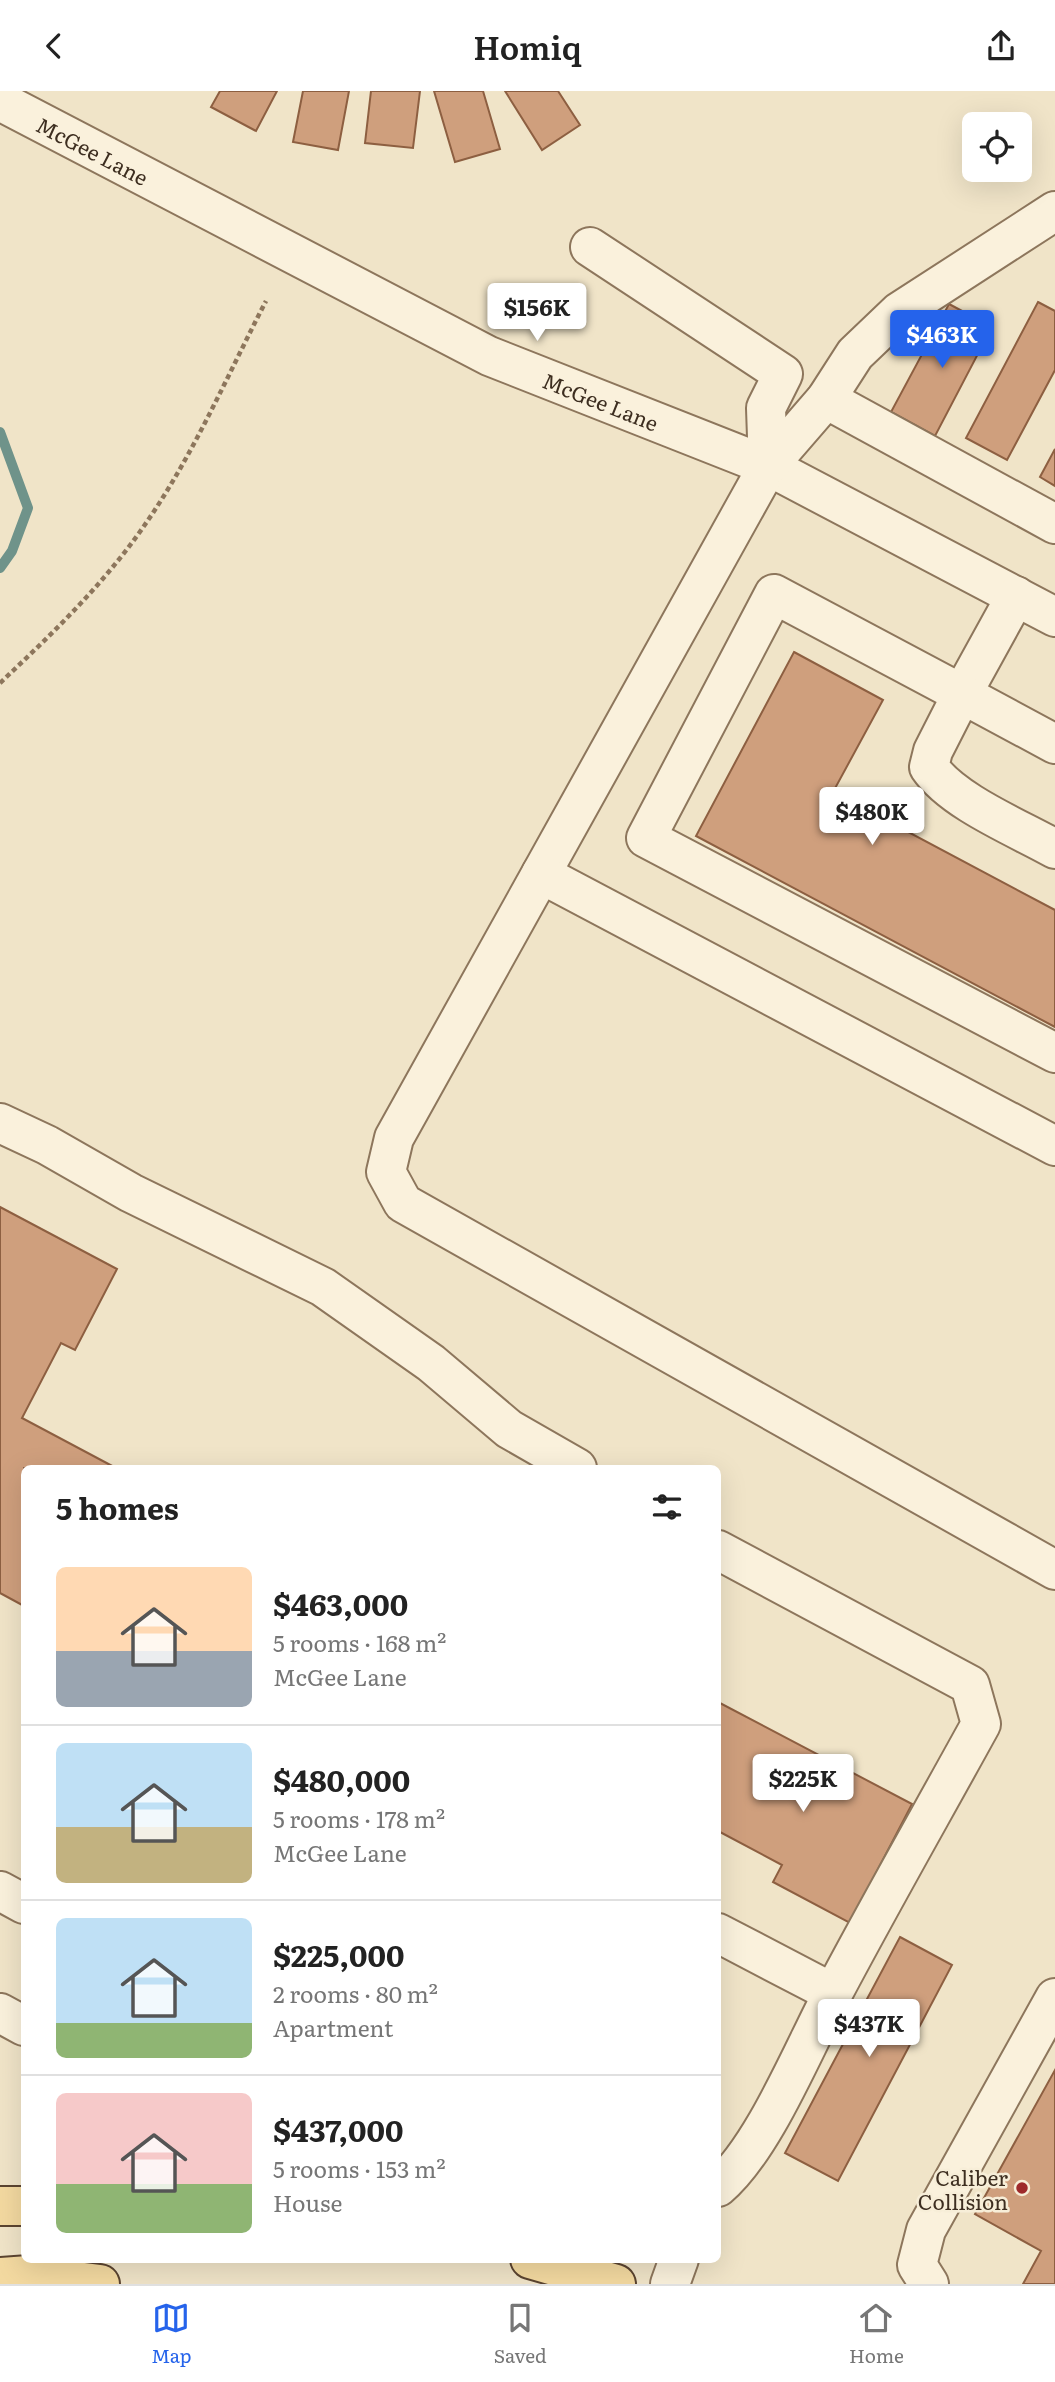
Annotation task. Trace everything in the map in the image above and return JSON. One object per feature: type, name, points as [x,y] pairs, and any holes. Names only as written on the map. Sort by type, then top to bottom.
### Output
[{"type":"main road","points":[[0,2206],[21,2206]]},
{"type":"main road","points":[[544,2263],[617,2284]]},
{"type":"main road","points":[[0,2277],[29,2275],[100,2284]]},
{"type":"street","name":"McGee Lane","points":[[0,101],[489,356],[768,466],[1016,596],[1053,612]]},
{"type":"street","points":[[1055,211],[899,312],[855,354],[826,399],[768,466],[394,1138],[386,1172],[403,1203],[1055,1570]]},
{"type":"street","points":[[590,247],[783,373],[766,408],[768,466]]},
{"type":"street","points":[[826,399],[1055,524]]},
{"type":"street","points":[[1055,744],[774,594],[646,838],[1055,1053]]},
{"type":"street","points":[[1016,596],[962,694],[933,751],[929,767],[938,780],[959,795],[1055,849]]},
{"type":"street","points":[[541,874],[1055,1146]]},
{"type":"street","points":[[0,1123],[47,1145],[131,1193],[323,1287],[430,1363],[509,1429],[572,1465]]},
{"type":"street","points":[[721,1552],[970,1685],[981,1724],[833,1993],[754,2144],[733,2174],[721,2184]]},
{"type":"street","points":[[0,1891],[21,1902]]},
{"type":"street","points":[[721,1935],[833,1993]]},
{"type":"street","points":[[929,2284],[917,2265],[926,2230],[1055,1998]]},
{"type":"street","points":[[0,2013],[21,2024]]},
{"type":"street","points":[[670,2284],[678,2263]]},
{"type":"path","points":[[0,683],[79,609],[144,526],[188,454],[266,301]]},
{"type":"building","points":[[220,91],[277,91],[256,131],[211,107]]},
{"type":"building","points":[[303,91],[349,91],[338,150],[293,142]]},
{"type":"building","points":[[371,91],[420,91],[413,148],[365,143]]},
{"type":"building","points":[[434,91],[483,91],[500,149],[455,162]]},
{"type":"building","points":[[505,91],[558,91],[580,125],[542,150]]},
{"type":"building","points":[[1038,302],[1055,311],[1055,370],[1007,460],[966,438]]},
{"type":"building","points":[[949,304],[992,327],[935,436],[891,412]]},
{"type":"building","points":[[1055,449],[1055,486],[1040,477]]},
{"type":"building","points":[[794,652],[883,700],[833,792],[1055,910],[1055,1027],[696,836]]},
{"type":"building","points":[[0,1207],[117,1269],[75,1350],[61,1343],[22,1418],[110,1465],[21,1465],[21,1604],[0,1593]]},
{"type":"building","points":[[721,1704],[912,1804],[850,1923],[773,1882],[782,1865],[721,1833]]},
{"type":"building","points":[[900,1937],[952,1965],[838,2181],[785,2153]]},
{"type":"building","name":"Caliber Collision","points":[[1055,2070],[1055,2284],[1023,2284],[1041,2251],[975,2214]]},
{"type":"waterway","points":[[0,432],[28,508],[12,551],[0,568]]},
{"type":"place","name":"Caliber Collision","points":[[1022,2188]]}]
